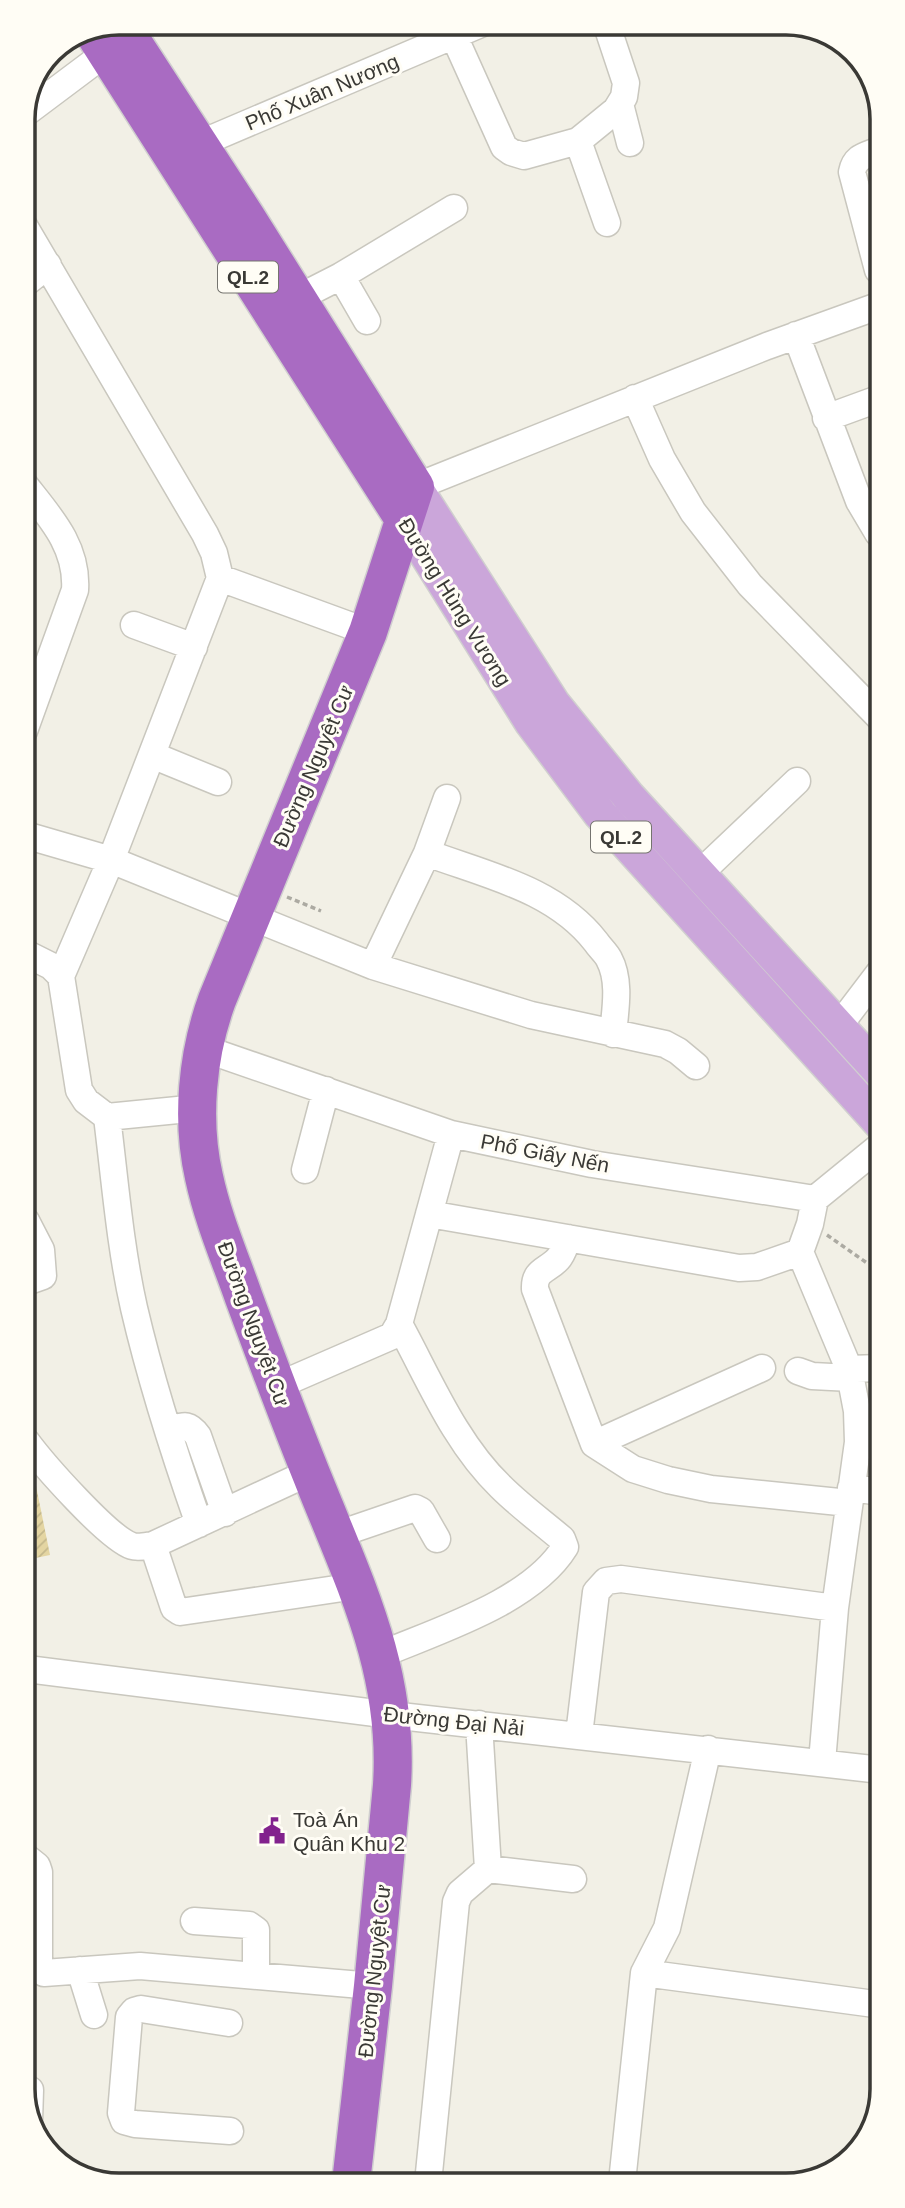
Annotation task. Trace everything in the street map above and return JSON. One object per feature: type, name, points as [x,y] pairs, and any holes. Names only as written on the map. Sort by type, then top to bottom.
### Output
[{"type":"highway","name":"Đường Hùng Vương","points":[[107,36],[199,144],[296,299],[409,503]]},
{"type":"highway","name":"Đường Hùng Vương","points":[[107,36],[409,503]]},
{"type":"highway","name":"Đường Nguyệt Cư","points":[[352,2173],[393,1768],[391,1715],[380,1655],[356,1586],[218,1227],[204,1176],[198,1108],[202,1048],[213,1011],[368,632],[409,503]]},
{"type":"main road","name":"Đường Hùng Vương","points":[[409,503],[553,703],[629,797],[870,1061]]},
{"type":"main road","name":"Đường Hùng Vương","points":[[409,503],[531,722],[600,814],[870,1112]]},
{"type":"street","points":[[454,36],[504,147],[524,156],[578,141],[616,110],[624,97],[626,83],[610,35]]},
{"type":"street","points":[[37,103],[107,36]]},
{"type":"street","name":"Phố Xuân Nương","points":[[199,144],[454,36]]},
{"type":"street","points":[[620,104],[630,143]]},
{"type":"street","points":[[578,141],[607,223]]},
{"type":"street","points":[[870,154],[859,158],[854,163],[852,172],[870,240]]},
{"type":"street","points":[[296,299],[341,276],[454,208]]},
{"type":"street","points":[[35,244],[205,534],[214,553],[220,578],[111,860],[61,976],[79,1090],[86,1101],[107,1117],[198,1108]]},
{"type":"street","points":[[35,275],[48,265]]},
{"type":"street","points":[[341,276],[367,321]]},
{"type":"street","points":[[409,503],[635,398],[870,309]]},
{"type":"street","points":[[796,335],[826,418],[869,497]]},
{"type":"street","points":[[635,398],[662,459],[693,512],[750,585],[870,708]]},
{"type":"street","points":[[826,418],[870,401]]},
{"type":"street","points":[[35,499],[66,543],[76,574],[75,590],[35,701]]},
{"type":"street","points":[[220,578],[368,632]]},
{"type":"street","points":[[134,625],[194,647]]},
{"type":"street","points":[[152,755],[218,782]]},
{"type":"street","points":[[699,874],[797,781]]},
{"type":"street","points":[[373,966],[427,853],[447,798]]},
{"type":"street","points":[[35,838],[256,902],[373,966],[531,1015],[665,1044],[696,1066]]},
{"type":"street","points":[[427,853],[528,889],[563,909],[589,933],[610,960],[616,987],[613,1034]]},
{"type":"street","points":[[35,958],[51,966],[61,976]]},
{"type":"street","points":[[838,1027],[870,985]]},
{"type":"street","name":"Phố Giấy Nến","points":[[202,1048],[452,1134],[813,1212]]},
{"type":"street","points":[[305,1170],[326,1090]]},
{"type":"street","points":[[107,1117],[121,1232],[134,1307],[199,1524]]},
{"type":"street","points":[[277,1386],[392,1336],[399,1324],[452,1134]]},
{"type":"street","points":[[822,1762],[835,1608],[858,1442],[857,1411],[850,1374],[800,1252],[813,1212],[870,1156]]},
{"type":"street","points":[[429,1214],[739,1268],[757,1267],[800,1252]]},
{"type":"street","points":[[35,1238],[41,1250],[43,1276],[35,1279]]},
{"type":"street","points":[[568,1238],[560,1258],[539,1272],[534,1279],[535,1289],[594,1444],[633,1469],[710,1489],[850,1496],[870,1493]]},
{"type":"street","points":[[380,1655],[507,1600],[529,1586],[565,1547],[562,1539],[500,1487],[475,1456],[454,1426],[399,1324]]},
{"type":"street","points":[[594,1444],[762,1368]]},
{"type":"street","points":[[798,1371],[812,1376],[870,1370]]},
{"type":"street","points":[[169,1430],[192,1427],[198,1436],[225,1513]]},
{"type":"street","points":[[35,1452],[116,1538],[134,1547],[153,1545],[310,1472]]},
{"type":"street","points":[[336,1535],[415,1508],[421,1511],[437,1539]]},
{"type":"street","points":[[153,1545],[174,1608],[180,1612],[356,1586]]},
{"type":"street","points":[[579,1735],[596,1592],[606,1581],[621,1579],[835,1608]]},
{"type":"street","name":"Đường Đại Nải","points":[[35,1670],[391,1715],[870,1769]]},
{"type":"street","points":[[478,1724],[488,1869]]},
{"type":"street","points":[[623,2173],[644,1973],[667,1928],[708,1749]]},
{"type":"street","points":[[35,1864],[39,1872],[39,1966],[44,1973],[140,1966],[373,1986]]},
{"type":"street","points":[[429,2173],[453,1915],[460,1894],[488,1869],[573,1879]]},
{"type":"street","points":[[194,1921],[249,1925],[256,1930],[257,1975]]},
{"type":"street","points":[[183,1969],[183,2015]]},
{"type":"street","points":[[80,1970],[94,2015]]},
{"type":"street","points":[[644,1973],[870,2003]]},
{"type":"street","points":[[229,2023],[141,2009],[134,2011],[129,2017],[121,2113],[124,2122],[230,2131]]},
{"type":"path","points":[[256,902],[321,911]]},
{"type":"path","points":[[813,1212],[867,1263]]},
{"type":"building","points":[[35,1481],[50,1555],[35,1558]]},
{"type":"place","name":"Toà Án Quân Khu 2","points":[[272,1831]]}]
